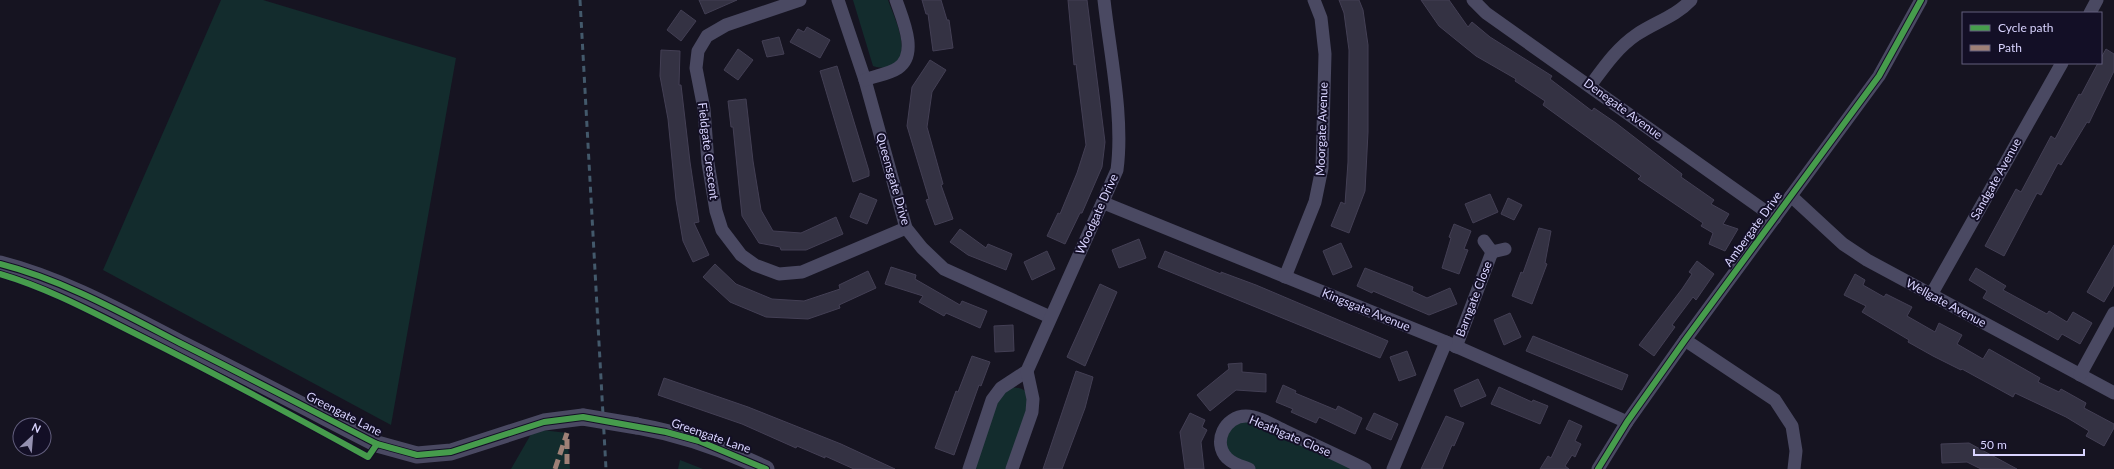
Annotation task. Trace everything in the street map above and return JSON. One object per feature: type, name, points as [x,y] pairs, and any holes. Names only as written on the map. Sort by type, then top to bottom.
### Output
[{"type":"street","name":"Fieldgate Crescent","points":[[800,0],[726,26],[707,36],[698,52],[696,68],[704,109],[708,164],[716,211],[722,230],[742,255],[755,265],[779,274],[802,272],[834,260],[906,228]]},
{"type":"street","name":"Queensgate Drive","points":[[838,0],[865,80],[906,228],[922,248],[944,269],[1050,317]]},
{"type":"street","points":[[865,80],[898,68],[905,60],[909,48],[896,0]]},
{"type":"street","name":"Woodgate Drive","points":[[1027,371],[1050,317],[1104,203],[1117,170],[1120,147],[1104,0]]},
{"type":"street","name":"Moorgate Avenue","points":[[1285,277],[1315,202],[1322,168],[1325,54],[1321,18],[1314,0]]},
{"type":"street","name":"Denegate Avenue","points":[[1473,0],[1486,13],[1775,218]]},
{"type":"street","points":[[1590,86],[1612,56],[1626,43],[1636,35],[1682,10],[1691,0]]},
{"type":"street","name":"Ambergate Drive","points":[[1598,469],[1627,422],[1685,340],[1879,76],[1920,0]]},
{"type":"street","points":[[2091,12],[2097,0]]},
{"type":"street","name":"Sandgate Avenue","points":[[1931,295],[2061,64]]},
{"type":"street","name":"Wellgate Avenue","points":[[1791,196],[1843,244],[1867,260],[2114,393]]},
{"type":"street","name":"Kingsgate Avenue","points":[[1104,203],[1451,344],[1627,422]]},
{"type":"street","name":"Barngate Close","points":[[1451,344],[1498,250],[1484,241]]},
{"type":"street","name":"Greengate Lane","points":[[0,264],[22,270],[85,296],[126,315],[377,444],[416,455],[451,452],[544,422],[583,416],[666,432],[699,441],[766,469]]},
{"type":"street","points":[[2080,375],[2114,313]]},
{"type":"street","points":[[1685,340],[1778,404],[1792,426],[1796,451],[1794,469]]},
{"type":"street","points":[[1393,469],[1451,344]]},
{"type":"street","points":[[969,469],[992,400],[1001,388],[1027,371],[1033,400],[1032,412],[1012,469]]},
{"type":"street","name":"Heathgate Close","points":[[1248,469],[1228,458],[1222,448],[1221,441],[1225,426],[1230,421],[1247,416],[1272,425],[1365,469]]},
{"type":"green space","points":[[221,0],[263,0],[456,58],[391,425],[103,270]]},
{"type":"green space","points":[[853,0],[888,0],[902,43],[902,52],[894,65],[883,68],[873,66]]},
{"type":"green space","points":[[1010,387],[1020,388],[1025,391],[1027,406],[1022,429],[1008,469],[973,469],[997,399]]},
{"type":"green space","points":[[1247,416],[1365,469],[1249,469],[1228,458],[1225,426]]},
{"type":"green space","points":[[534,429],[567,433],[570,469],[511,469]]},
{"type":"green space","points":[[680,460],[703,469],[678,469]]},
{"type":"building","points":[[699,0],[737,0],[705,14]]},
{"type":"building","points":[[922,0],[941,0],[947,20],[949,20],[953,48],[933,51],[928,14],[926,14]]},
{"type":"building","points":[[1068,0],[1087,0],[1105,142],[1102,167],[1082,213],[1080,213],[1065,244],[1047,236],[1058,213],[1060,214],[1077,173],[1086,145],[1076,64],[1074,65]]},
{"type":"building","points":[[1339,0],[1359,0],[1363,10],[1368,45],[1368,132],[1365,191],[1349,233],[1331,226],[1341,202],[1345,204],[1348,162],[1349,50],[1344,13]]},
{"type":"building","points":[[1421,0],[1449,0],[1468,27],[1472,22],[1490,37],[1552,76],[1550,79],[1592,111],[1594,108],[1616,123],[1682,174],[1681,177],[1714,200],[1711,204],[1729,214],[1723,224],[1738,229],[1725,251],[1709,244],[1713,233],[1701,226],[1703,223],[1638,179],[1641,176],[1543,105],[1545,101],[1515,81],[1516,79],[1476,56],[1439,26]]},
{"type":"building","points":[[681,10],[696,21],[681,41],[667,30]]},
{"type":"building","points":[[807,27],[830,40],[820,58],[790,42],[798,29],[804,32]]},
{"type":"building","points":[[779,37],[784,54],[767,57],[762,41]]},
{"type":"building","points":[[738,49],[753,60],[738,80],[724,70]]},
{"type":"building","points":[[2106,49],[2114,54],[2114,71],[2089,123],[2087,122],[2061,165],[2058,163],[2041,195],[2037,193],[2004,256],[1985,246],[2016,189],[2021,192],[2051,136],[2055,139],[2079,94],[2081,95],[2097,64],[2102,64],[2102,56]]},
{"type":"building","points":[[661,50],[680,51],[679,85],[681,85],[699,222],[694,223],[709,255],[693,262],[683,241],[676,200],[668,119],[660,76]]},
{"type":"building","points":[[930,60],[946,70],[932,92],[927,127],[943,184],[941,185],[953,219],[935,225],[926,200],[929,199],[907,126],[912,87]]},
{"type":"building","points":[[837,66],[869,171],[869,176],[853,182],[820,71]]},
{"type":"building","points":[[746,99],[753,161],[761,210],[773,231],[801,233],[836,217],[843,234],[806,250],[781,250],[780,247],[759,243],[742,216],[733,127],[731,127],[728,101]]},
{"type":"building","points":[[860,193],[877,200],[867,224],[850,217]]},
{"type":"building","points":[[1490,194],[1498,212],[1473,223],[1465,204]]},
{"type":"building","points":[[1508,198],[1522,205],[1514,220],[1501,214]]},
{"type":"building","points":[[1454,224],[1471,231],[1464,249],[1468,250],[1459,274],[1442,268],[1451,238],[1449,237]]},
{"type":"building","points":[[1539,228],[1551,231],[1545,263],[1547,264],[1532,304],[1512,296],[1521,272],[1523,273]]},
{"type":"building","points":[[960,229],[986,248],[988,244],[1012,254],[1006,270],[968,255],[950,242]]},
{"type":"building","points":[[1139,239],[1146,258],[1119,268],[1112,250]]},
{"type":"building","points":[[1341,243],[1352,267],[1333,275],[1323,251]]},
{"type":"building","points":[[2114,245],[2114,285],[2104,302],[2087,292]]},
{"type":"building","points":[[1047,251],[1055,269],[1032,280],[1024,262]]},
{"type":"building","points":[[1165,251],[1221,274],[1221,272],[1256,285],[1388,341],[1380,358],[1158,267]]},
{"type":"building","points":[[1697,261],[1714,274],[1696,300],[1693,297],[1672,325],[1675,327],[1654,356],[1639,345],[1682,289],[1692,274],[1689,272]]},
{"type":"building","points":[[715,264],[736,284],[772,299],[804,301],[840,289],[839,285],[868,271],[876,288],[839,305],[840,308],[808,319],[766,317],[730,302],[703,277]]},
{"type":"building","points":[[891,267],[916,275],[915,279],[960,305],[962,301],[987,311],[980,328],[946,313],[944,316],[919,302],[923,296],[885,284]]},
{"type":"building","points":[[1365,268],[1413,287],[1412,291],[1427,298],[1450,288],[1457,304],[1429,315],[1373,291],[1372,293],[1357,286]]},
{"type":"building","points":[[1976,268],[2006,286],[2003,290],[2047,314],[2049,311],[2067,322],[2073,312],[2092,323],[2080,344],[2062,334],[2058,340],[1983,298],[1987,291],[1969,280]]},
{"type":"building","points":[[1855,274],[1865,280],[1863,285],[1884,297],[1886,294],[1912,307],[1907,316],[1935,332],[1939,323],[1962,335],[1957,344],[1983,359],[1989,349],[2040,378],[2038,382],[2059,392],[2061,389],[2086,403],[2084,408],[2114,424],[2114,428],[2104,446],[2086,436],[2089,431],[2066,417],[2015,393],[2013,397],[1962,369],[1961,370],[1933,356],[1908,342],[1909,340],[1862,312],[1866,306],[1844,295]]},
{"type":"building","points":[[1100,284],[1117,292],[1085,366],[1067,357]]},
{"type":"building","points":[[1510,313],[1521,337],[1504,345],[1494,320]]},
{"type":"building","points":[[1013,325],[1014,351],[995,352],[994,326]]},
{"type":"building","points":[[1533,336],[1628,375],[1622,390],[1526,351]]},
{"type":"building","points":[[1407,351],[1416,375],[1399,381],[1390,357]]},
{"type":"building","points":[[972,356],[990,362],[981,386],[979,385],[954,455],[935,448],[956,391],[958,392]]},
{"type":"building","points":[[1242,363],[1242,372],[1266,374],[1266,392],[1236,390],[1210,411],[1197,395],[1229,369],[1228,364]]},
{"type":"building","points":[[1076,371],[1093,377],[1085,408],[1062,469],[1043,469]]},
{"type":"building","points":[[664,378],[748,407],[841,444],[895,469],[854,469],[825,456],[825,458],[797,446],[796,448],[742,424],[658,395]]},
{"type":"building","points":[[1478,379],[1486,396],[1461,407],[1454,390]]},
{"type":"building","points":[[1283,385],[1296,391],[1295,393],[1336,410],[1338,406],[1362,418],[1355,434],[1319,417],[1316,423],[1291,412],[1293,409],[1276,402]]},
{"type":"building","points":[[1499,387],[1532,402],[1533,400],[1548,406],[1540,424],[1491,404]]},
{"type":"building","points":[[1190,413],[1205,420],[1202,427],[1207,430],[1201,442],[1204,469],[1185,469],[1180,432]]},
{"type":"building","points":[[1374,413],[1398,424],[1391,440],[1366,429]]},
{"type":"building","points":[[1446,416],[1464,423],[1454,446],[1452,445],[1442,469],[1421,469]]},
{"type":"building","points":[[1569,420],[1582,426],[1575,441],[1581,444],[1575,457],[1572,455],[1565,466],[1569,469],[1540,469],[1548,456],[1551,458]]},
{"type":"building","points":[[1969,443],[2017,469],[1981,469],[1967,462],[1942,463],[1941,444]]},
{"type":"railway","points":[[580,0],[606,469]]},
{"type":"marked path","points":[[555,469],[567,433]]},
{"type":"marked path","points":[[567,439],[567,469]]},
{"type":"cycle path","points":[[1598,469],[1627,422],[1685,340],[1879,76],[1921,0]]},
{"type":"cycle path","points":[[0,264],[47,279],[92,298],[377,444],[417,455],[451,452],[544,422],[583,417],[666,432],[699,441],[766,469]]},
{"type":"cycle path","points":[[0,274],[36,286],[105,318],[282,410],[368,457],[377,444]]}]
